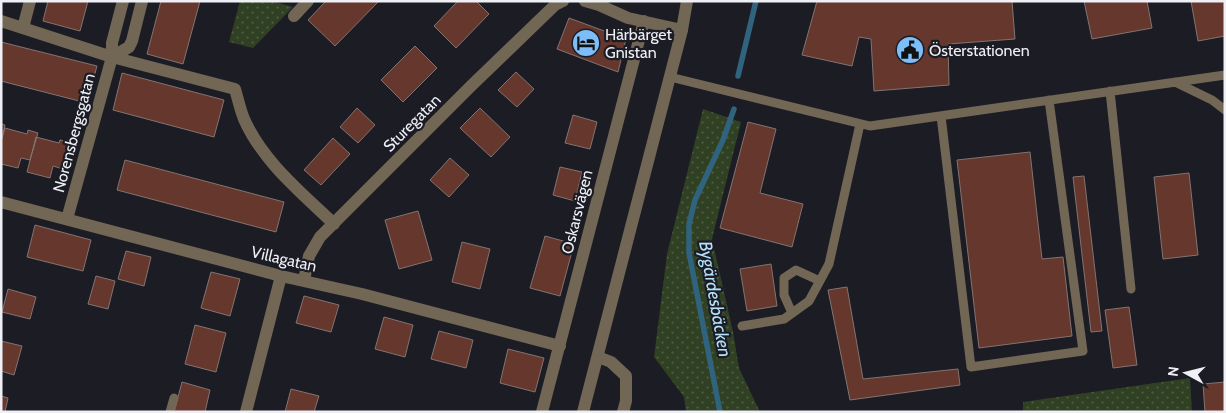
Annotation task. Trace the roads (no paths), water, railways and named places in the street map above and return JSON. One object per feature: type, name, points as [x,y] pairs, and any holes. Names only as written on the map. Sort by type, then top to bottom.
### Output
[{"type":"street","points":[[23,28],[30,1]]},
{"type":"street","name":"Norensbergsgatan","points":[[67,219],[112,57],[112,43],[123,1]]},
{"type":"street","name":"Norensbergsgatan","points":[[112,57],[129,47],[142,1]]},
{"type":"street","points":[[294,16],[308,1]]},
{"type":"street","name":"Sturegatan","points":[[304,280],[309,256],[320,237],[471,86],[555,5],[563,1]]},
{"type":"street","points":[[585,1],[628,18],[682,30]]},
{"type":"street","points":[[584,412],[682,30],[687,1]]},
{"type":"street","name":"Norensbergsgatan","points":[[1,21],[112,57],[235,89],[244,119],[259,146],[276,168],[334,224]]},
{"type":"street","name":"Oskarsvägen","points":[[542,412],[644,21]]},
{"type":"street","name":"Villagatan","points":[[1,202],[281,276],[304,280],[560,346]]},
{"type":"street","points":[[246,412],[281,276]]},
{"type":"street","points":[[598,357],[611,362],[626,376],[627,389],[623,412]]},
{"type":"lane","points":[[670,77],[870,126],[1225,75]]},
{"type":"lane","points":[[1175,82],[1212,100],[1225,110]]},
{"type":"lane","points":[[1110,91],[1131,289]]},
{"type":"lane","points":[[941,116],[971,367],[1083,351],[1049,100]]},
{"type":"lane","points":[[742,326],[784,319],[809,301],[829,264],[860,124]]},
{"type":"lane","points":[[792,313],[784,295],[784,278],[796,270],[820,281]]},
{"type":"lane","points":[[170,412],[174,398]]},
{"type":"waterway","name":"Bygärdesbäcken","points":[[738,76],[756,1]]},
{"type":"waterway","name":"Bygärdesbäcken","points":[[720,412],[689,253],[689,224],[695,200],[723,140],[734,109]]},
{"type":"place","name":"Härbärget Gnistan","points":[[586,43]]},
{"type":"place","name":"Österstationen","points":[[910,50]]}]
